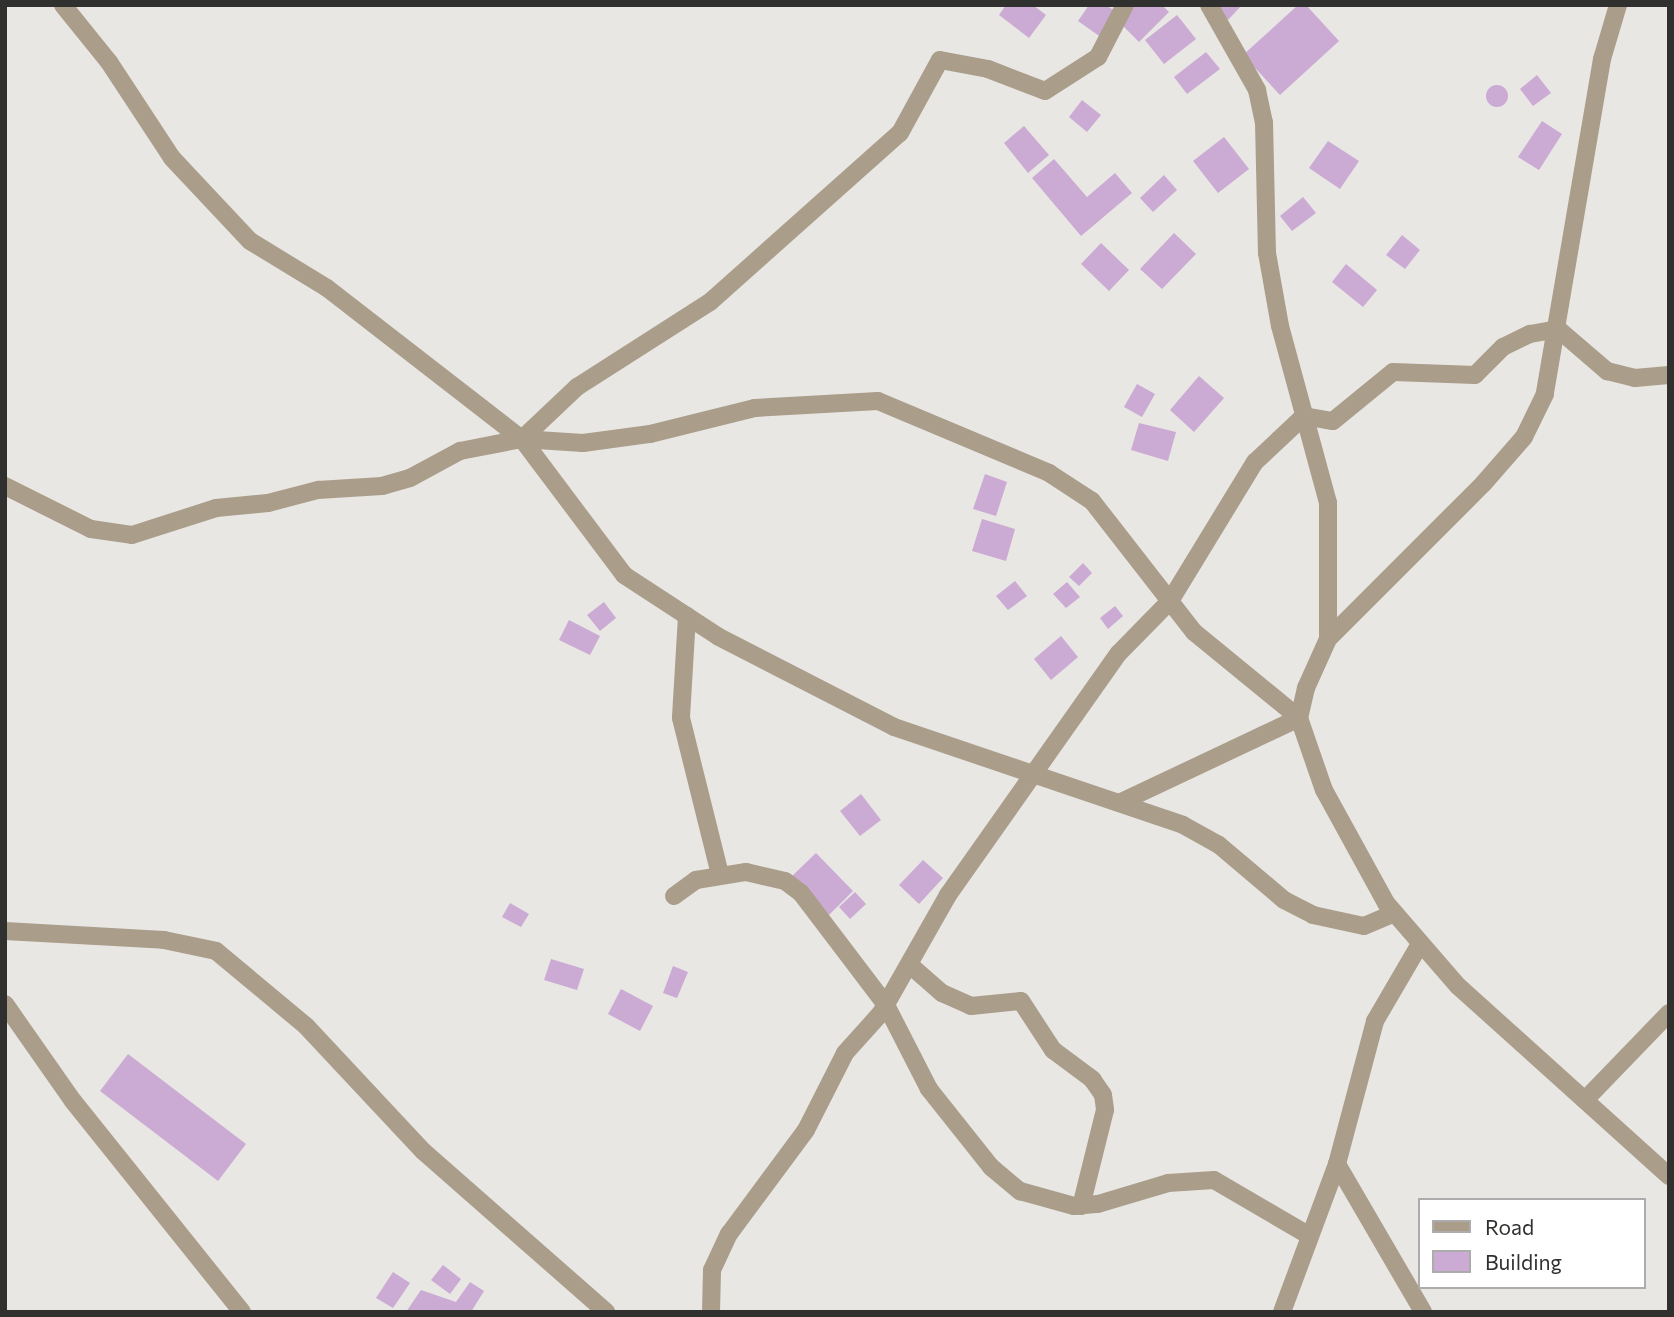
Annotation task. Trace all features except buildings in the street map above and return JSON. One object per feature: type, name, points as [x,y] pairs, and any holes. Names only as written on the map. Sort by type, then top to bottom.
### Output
[{"type":"street","points":[[63,5],[109,62],[172,158],[250,241],[327,288],[522,439],[624,575],[719,637],[894,727],[1121,802],[1219,845],[1284,900],[1313,915],[1364,926],[1394,913]]},
{"type":"street","points":[[522,439],[577,387],[710,302],[900,133],[940,60],[988,69],[1045,91],[1098,57],[1125,5]]},
{"type":"street","points":[[1209,5],[1257,90],[1264,122],[1267,253],[1304,416],[1328,503],[1328,639]]},
{"type":"street","points":[[1299,718],[1306,688],[1328,639],[1524,437],[1545,394],[1602,59],[1618,5]]},
{"type":"street","points":[[1304,416],[1333,421],[1393,372],[1475,375],[1503,347],[1531,334],[1558,329]]},
{"type":"street","points":[[1558,329],[1607,371],[1635,377],[1669,375]]},
{"type":"street","points":[[5,486],[91,529],[132,535],[216,508],[268,503],[318,489],[382,485],[410,478],[460,451],[522,439],[583,443],[649,434],[755,408],[878,401],[1049,473],[1091,501],[1194,632],[1299,718],[1324,790],[1394,913],[1420,944],[1458,986],[1669,1176]]},
{"type":"street","points":[[711,1312],[712,1270],[729,1234],[806,1130],[845,1054],[886,1005],[911,966],[948,895],[1119,653],[1170,601],[1242,479],[1304,416]]},
{"type":"street","points":[[687,616],[681,718],[720,874]]},
{"type":"street","points":[[1121,802],[1299,718]]},
{"type":"street","points":[[674,896],[696,880],[720,874],[767,876],[785,881],[801,893],[886,1005],[924,1082],[991,1167],[1020,1191],[1081,1206],[1168,1182],[1214,1180],[1310,1236]]},
{"type":"street","points":[[5,931],[164,940],[216,951],[306,1026],[424,1151],[606,1312]]},
{"type":"street","points":[[1282,1312],[1337,1164],[1375,1021],[1420,944]]},
{"type":"street","points":[[911,966],[942,993],[971,1006],[1021,1000],[1054,1050],[1098,1087],[1105,1110],[1081,1206]]},
{"type":"street","points":[[5,1004],[73,1101],[243,1312]]},
{"type":"street","points":[[1585,1100],[1669,1013]]},
{"type":"street","points":[[1337,1164],[1423,1312]]}]
